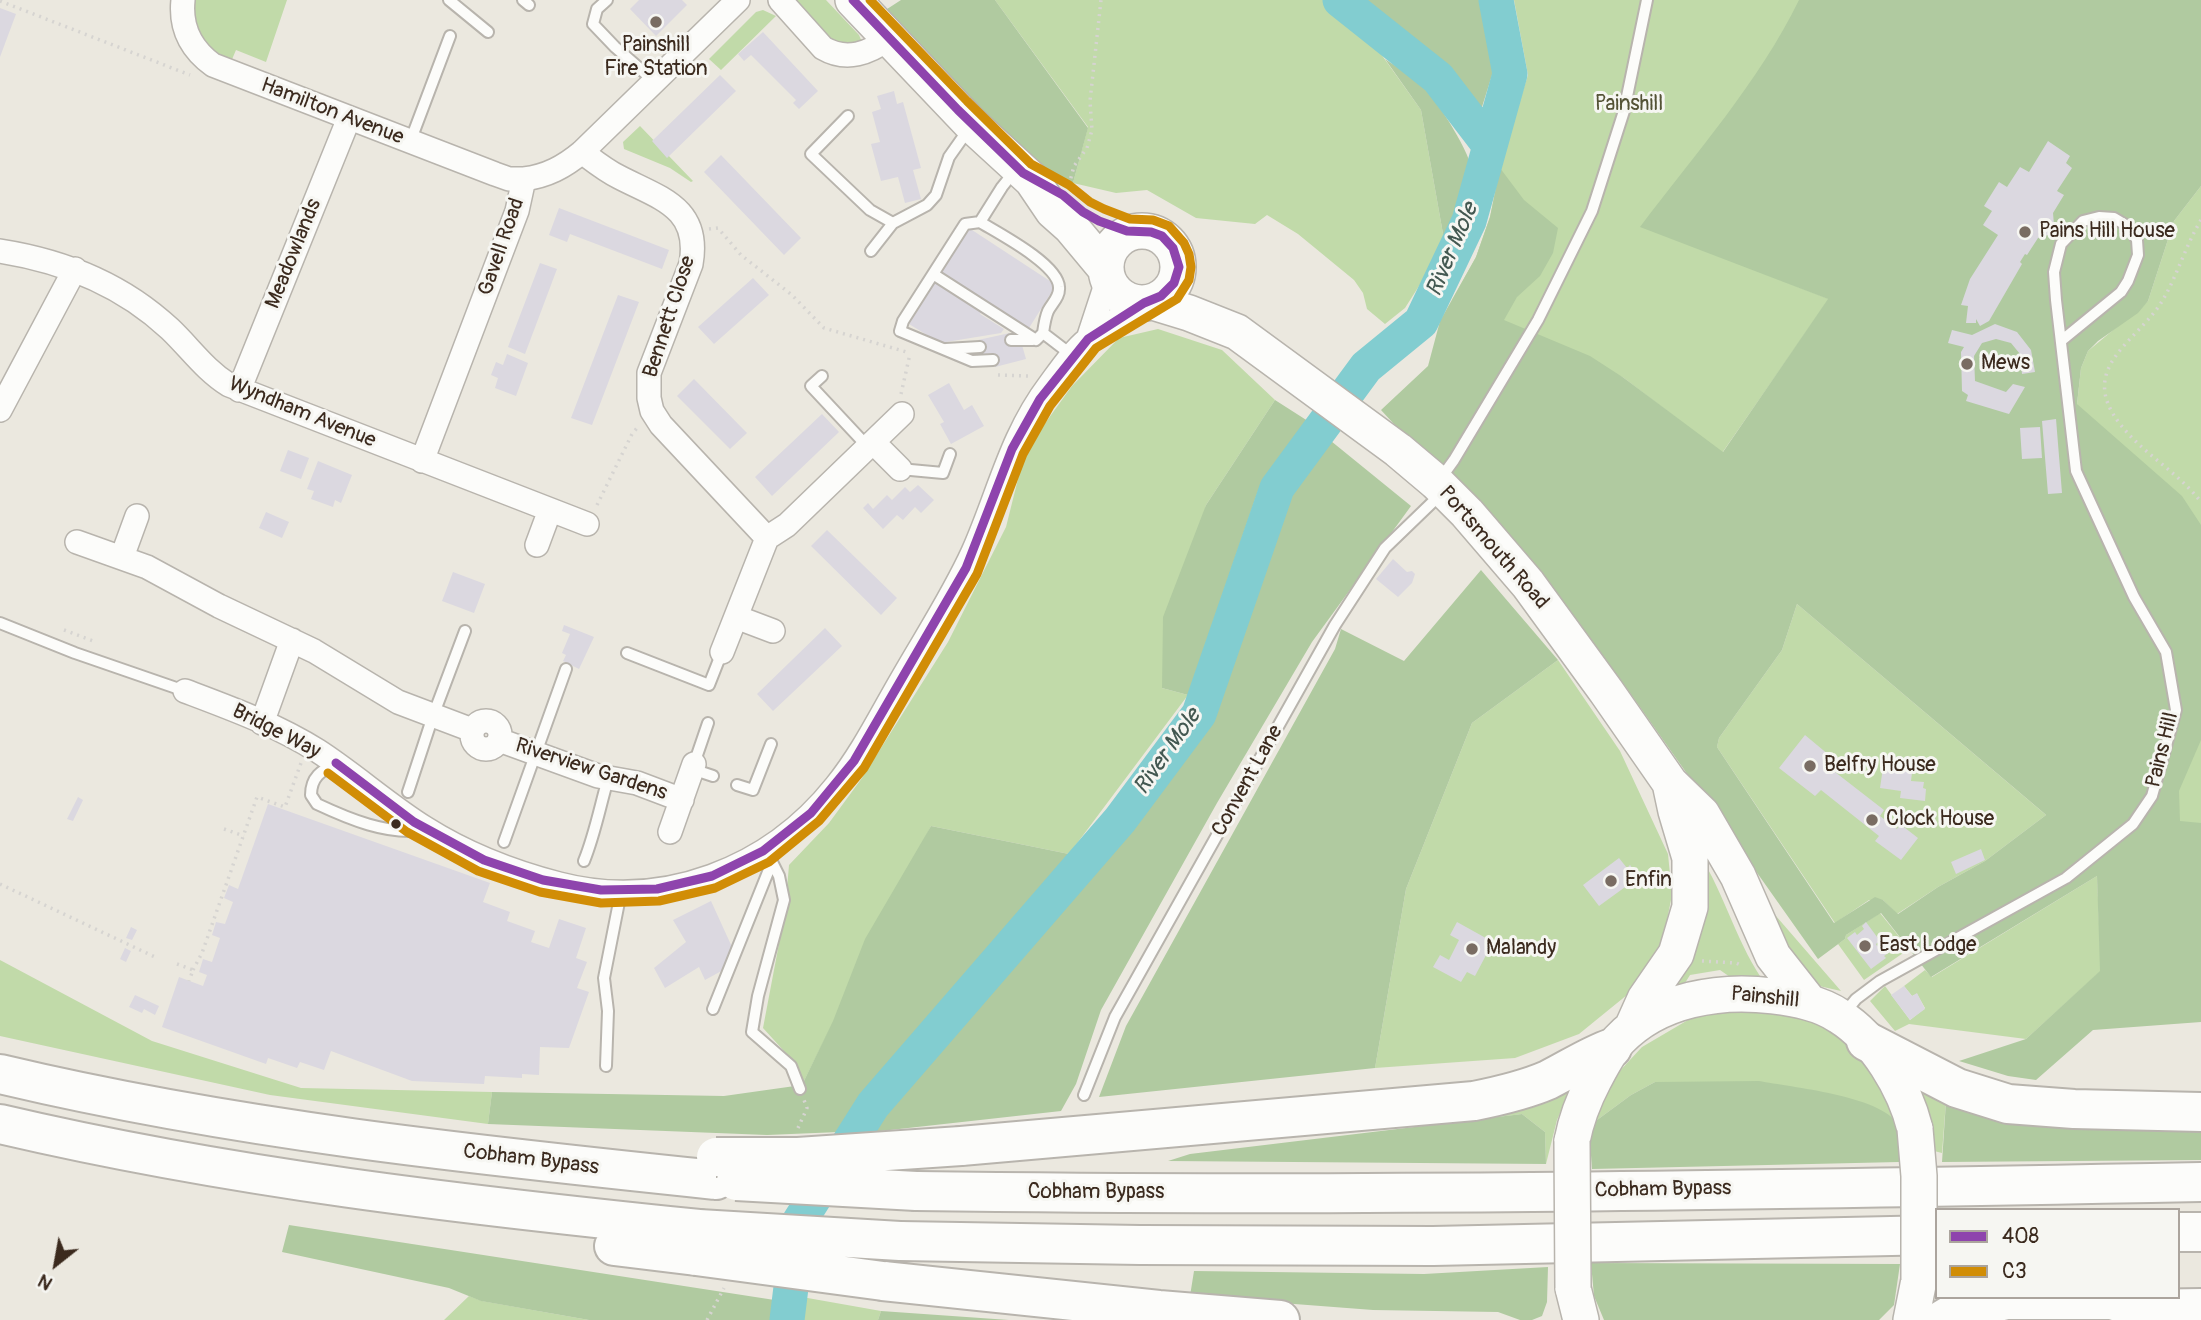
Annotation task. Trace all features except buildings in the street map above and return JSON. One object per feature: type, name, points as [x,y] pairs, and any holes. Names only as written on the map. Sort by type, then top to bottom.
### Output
[{"type":"highway","points":[[1854,1029],[1957,1088],[2008,1104],[2074,1109],[2201,1112]]},
{"type":"highway","points":[[716,1169],[798,1157],[890,1153],[1474,1101],[1504,1095],[1548,1079],[1622,1038]]},
{"type":"highway","name":"Cobham Bypass","points":[[0,1074],[64,1090],[299,1133],[523,1160],[716,1169],[916,1191],[1120,1194],[1495,1192],[2201,1182]]},
{"type":"highway","points":[[0,1124],[230,1170],[404,1218],[534,1237],[697,1242],[900,1241],[1433,1246],[1649,1239],[1935,1235]]},
{"type":"highway","points":[[2180,1232],[2201,1232]]},
{"type":"highway","points":[[697,1242],[883,1281],[1146,1309],[1280,1320]]},
{"type":"highway","points":[[1942,1320],[1952,1314],[2006,1300],[2112,1300],[2139,1309]]},
{"type":"highway","points":[[2008,1320],[2086,1319],[2139,1309],[2201,1308]]},
{"type":"main road","points":[[853,0],[972,125],[1025,174],[1107,273],[1112,286],[1126,299],[1149,302],[1169,291],[1178,274],[1179,265],[1167,240],[1150,231],[1131,232],[1098,220],[1082,211],[1065,196],[1025,174]]},
{"type":"main road","points":[[1107,273],[1110,250],[1115,242],[1131,232]]},
{"type":"main road","name":"Portsmouth Road","points":[[1179,265],[1237,332],[1398,450],[1441,486],[1490,538],[1528,584],[1670,783],[1702,814],[1738,876],[1773,956],[1810,1003]]},
{"type":"main road","name":"Portsmouth Road","points":[[1149,302],[1189,313],[1237,332]]},
{"type":"main road","name":"Portsmouth Road","points":[[1622,1038],[1676,954],[1690,907],[1690,858],[1670,783]]},
{"type":"main road","name":"Painshill","points":[[1622,1038],[1668,1008],[1714,994],[1750,993],[1810,1003],[1854,1029],[1884,1061],[1904,1096],[1915,1129],[1919,1176],[1919,1280],[1911,1320]]},
{"type":"main road","points":[[1577,1304],[1572,1141],[1574,1127],[1589,1089],[1622,1038]]},
{"type":"street","name":"Hamilton Avenue","points":[[183,0],[182,19],[188,38],[203,58],[213,65],[495,174],[509,179],[524,179]]},
{"type":"street","name":"Gavell Road","points":[[422,461],[517,211],[524,179],[554,171],[582,152],[738,0]]},
{"type":"street","points":[[780,0],[823,48],[839,55],[867,52],[890,38]]},
{"type":"street","name":"Meadowlands","points":[[239,390],[349,118]]},
{"type":"street","name":"Bennett Close","points":[[582,152],[607,170],[668,201],[678,210],[690,230],[693,252],[691,264],[649,373],[652,411]]},
{"type":"street","name":"Wyndham Avenue","points":[[0,251],[48,260],[75,269],[135,301],[169,328],[208,370],[239,390],[587,524]]},
{"type":"street","points":[[0,410],[75,269]]},
{"type":"street","name":"Bridge Way","points":[[1080,347],[1107,273]]},
{"type":"street","name":"Bridge Way","points":[[185,691],[300,740],[426,829],[469,852],[528,875],[581,889],[621,892],[653,890],[704,879],[772,854],[784,838],[838,785],[862,748],[966,568],[985,525],[1012,449],[1050,384],[1080,347],[1149,302]]},
{"type":"street","points":[[652,411],[672,438],[767,538]]},
{"type":"street","points":[[722,652],[767,538],[787,525],[902,414]]},
{"type":"street","points":[[871,444],[900,469]]},
{"type":"street","points":[[537,545],[550,510]]},
{"type":"street","points":[[122,557],[137,516]]},
{"type":"street","name":"Riverview Gardens","points":[[77,542],[147,568],[292,640],[398,702],[472,730],[475,745],[483,749],[493,748],[499,740],[608,779],[637,783],[682,800]]},
{"type":"street","points":[[736,617],[773,631]]},
{"type":"street","points":[[262,723],[292,640]]},
{"type":"street","name":"Riverview Gardens","points":[[670,832],[682,800],[700,770]]},
{"type":"lane","points":[[449,0],[488,32]]},
{"type":"lane","points":[[607,0],[597,9],[593,24],[654,81]]},
{"type":"lane","name":"Convent Lane","points":[[1084,1095],[1115,1017],[1335,625],[1385,548],[1441,486],[1538,320],[1592,211],[1624,111],[1647,0]]},
{"type":"lane","points":[[410,142],[450,36]]},
{"type":"lane","points":[[848,116],[811,155],[870,210],[893,223]]},
{"type":"lane","points":[[872,251],[893,223],[927,205],[936,195],[948,157],[972,125]]},
{"type":"lane","points":[[980,222],[1002,187],[1025,174]]},
{"type":"lane","name":"Pains Hill","points":[[1854,1029],[1856,999],[1880,981],[2066,878],[2133,824],[2152,796],[2176,710],[2166,652],[2134,597],[2076,471],[2061,341],[2054,272],[2061,244],[2083,221],[2099,217],[2114,218],[2129,227],[2137,240],[2138,255],[2129,281],[2120,292],[2061,341]]},
{"type":"lane","points":[[980,222],[995,238],[1056,278],[1059,287],[1057,298],[1047,313],[1039,337],[1024,352]]},
{"type":"lane","points":[[980,222],[965,224],[902,321],[900,331],[972,360],[993,360]]},
{"type":"lane","points":[[933,274],[1039,337],[1080,347]]},
{"type":"lane","points":[[1012,340],[1039,337]]},
{"type":"lane","points":[[940,349],[980,348]]},
{"type":"lane","points":[[822,376],[811,386],[871,444]]},
{"type":"lane","points":[[900,469],[943,473],[950,454]]},
{"type":"lane","points":[[0,623],[75,653],[185,691]]},
{"type":"lane","points":[[408,792],[465,631]]},
{"type":"lane","points":[[627,653],[709,685],[722,652]]},
{"type":"lane","points":[[504,842],[566,669]]},
{"type":"lane","points":[[700,770],[708,723]]},
{"type":"lane","points":[[737,785],[753,790],[771,744]]},
{"type":"lane","points":[[336,763],[322,770],[314,779],[311,795],[317,804],[383,828],[409,832],[426,829]]},
{"type":"lane","points":[[584,861],[593,839],[593,827],[608,779]]},
{"type":"lane","points":[[713,1009],[772,854]]},
{"type":"lane","points":[[772,854],[784,900],[758,996],[752,1032],[791,1066],[800,1089]]},
{"type":"lane","points":[[606,1066],[608,1011],[604,978],[621,892]]},
{"type":"path","points":[[1069,185],[1074,166],[1087,148],[1092,130],[1090,101],[1101,0]]},
{"type":"path","points":[[0,1],[202,79],[213,65]]},
{"type":"path","points":[[2201,220],[2154,313],[2114,356],[2108,368],[2105,393],[2121,425],[2201,502]]},
{"type":"path","points":[[690,230],[718,228],[741,255],[792,295],[824,328],[911,354],[900,399],[902,414]]},
{"type":"path","points":[[997,375],[1038,376],[1050,384]]},
{"type":"path","points":[[587,524],[632,434],[652,411]]},
{"type":"path","points":[[190,981],[257,797],[285,807],[303,758]]},
{"type":"path","points":[[224,829],[244,836]]},
{"type":"path","points":[[0,884],[155,957]]},
{"type":"path","points":[[177,964],[193,970]]},
{"type":"green space","points":[[192,0],[287,0],[266,62],[236,50],[230,64],[201,43],[191,9]]},
{"type":"green space","points":[[789,0],[826,0],[859,35],[862,42],[836,47]]},
{"type":"green space","points":[[901,0],[995,0],[1088,128],[1073,183],[1022,156],[884,11]]},
{"type":"green space","points":[[995,0],[1325,0],[1366,33],[1421,110],[1445,245],[1405,308],[1385,324],[1367,309],[1363,293],[1354,280],[1298,234],[1267,215],[1255,224],[1196,218],[1147,190],[1116,193],[1073,183],[1088,127]]},
{"type":"green space","points":[[1356,0],[1480,0],[1493,72],[1481,110],[1423,45]]},
{"type":"green space","name":"Painshill","points":[[1514,0],[1816,0],[1670,237],[1829,299],[1722,453],[1624,378],[1452,300],[1476,257],[1490,217],[1504,149],[1528,75]]},
{"type":"green space","points":[[1799,0],[2201,0],[2201,186],[2174,221],[2148,301],[2138,313],[2088,351],[2081,368],[2077,404],[2182,496],[2201,525],[2201,740],[2179,791],[2180,821],[2201,823],[2201,1022],[2093,1030],[2036,1080],[2008,1076],[1959,1061],[2026,1039],[2100,971],[2097,876],[1931,977],[1881,913],[1846,935],[1845,939],[1818,959],[1625,686],[1569,614],[1381,410],[1428,366],[1440,321],[1476,257],[1490,217],[1500,168],[1524,200],[1558,228],[1553,253],[1540,276],[1517,297],[1504,320],[1590,356],[1723,452],[1828,299],[1640,227],[1746,89]],"holes":[[[1797,604],[2046,815],[1985,861],[1938,887],[1898,914],[1883,900],[1875,897],[1834,923],[1717,747],[1719,738],[1782,650]]]},
{"type":"green space","points":[[763,10],[776,16],[721,70],[709,59],[756,12]]},
{"type":"green space","points":[[1385,59],[1425,88],[1454,129],[1471,165],[1473,174],[1445,245],[1421,110]]},
{"type":"green space","points":[[640,126],[693,181],[670,168],[624,149],[623,142]]},
{"type":"green space","points":[[2201,186],[2201,841],[2146,835],[2077,404],[2081,368],[2088,351],[2148,301],[2174,221]]},
{"type":"green space","points":[[1158,329],[1222,350],[1275,400],[1206,505],[1162,688],[1188,695],[1069,854],[931,826],[802,1085],[794,1062],[763,1028],[785,912],[789,865],[829,823],[862,778],[948,642],[1006,527],[1025,451],[1072,386],[1119,338]]},
{"type":"green space","points":[[1275,400],[1311,423],[1258,491],[1188,695],[1162,688],[1163,617],[1206,505]]},
{"type":"green space","points":[[1331,441],[1411,506],[1312,642],[1217,803],[1101,1010],[1076,1084],[1061,1111],[872,1132],[885,1109],[1158,795],[1216,709],[1289,496]]},
{"type":"green space","points":[[1481,570],[1558,660],[1472,723],[1406,889],[1375,1068],[1099,1097],[1126,1026],[1335,649],[1341,629],[1404,661]]},
{"type":"green space","points":[[1797,604],[2046,815],[1985,861],[1897,914],[1883,900],[1869,900],[1835,923],[1717,747],[1719,738],[1782,650]]},
{"type":"green space","points":[[1558,660],[1620,751],[1668,854],[1672,895],[1661,950],[1638,986],[1579,1034],[1515,1058],[1375,1068],[1406,889],[1472,723]]},
{"type":"green space","points":[[931,826],[1069,854],[876,1080],[839,1132],[767,1135],[488,1124],[492,1092],[724,1096],[802,1085],[833,1021],[865,939]]},
{"type":"green space","points":[[1699,854],[1748,954],[1767,986],[1740,984],[1720,970],[1690,975],[1680,991],[1659,998]]},
{"type":"green space","points":[[2097,876],[2101,971],[2026,1039],[1909,1024],[1895,1031],[1870,1001],[1885,986],[1910,1020],[1925,1008],[1917,994],[1912,996],[1904,986],[1925,970],[1932,977]]},
{"type":"green space","points":[[1763,901],[1841,991],[1819,986],[1782,946]]},
{"type":"green space","points":[[1880,913],[1909,949],[1864,980],[1838,944],[1846,935]]},
{"type":"green space","points":[[0,960],[152,1041],[301,1088],[492,1092],[488,1124],[270,1095],[0,1036]]},
{"type":"green space","points":[[1771,1009],[1832,1028],[1870,1063],[1899,1126],[1655,1082],[1631,1095],[1593,1123],[1602,1090],[1642,1047],[1705,1010]]},
{"type":"green space","points":[[1576,1077],[1557,1120],[1546,1164],[1545,1132],[1522,1114],[1498,1117]]},
{"type":"green space","points":[[1759,1081],[1834,1094],[1873,1106],[1888,1114],[1899,1128],[1899,1162],[1592,1169],[1590,1142],[1593,1123],[1631,1095],[1655,1082]]},
{"type":"green space","points":[[1915,1088],[1946,1101],[1942,1153],[1934,1151]]},
{"type":"green space","points":[[1946,1101],[2201,1125],[2201,1160],[1942,1162]]},
{"type":"green space","points":[[1522,1114],[1545,1132],[1546,1164],[1168,1161],[1190,1154]]},
{"type":"green space","points":[[289,1225],[781,1301],[778,1320],[589,1320],[481,1301],[449,1288],[282,1252]]},
{"type":"green space","points":[[1591,1263],[1900,1264],[1894,1305],[1879,1320],[1604,1320],[1594,1296]]},
{"type":"green space","points":[[1548,1267],[1547,1302],[1542,1316],[1532,1320],[1520,1320],[1498,1312],[1373,1310],[1190,1296],[1194,1271],[1424,1274]]},
{"type":"green space","points":[[469,1296],[482,1301],[589,1320],[444,1320]]},
{"type":"green space","points":[[802,1297],[881,1311],[878,1320],[799,1320]]},
{"type":"green space","points":[[881,1311],[1009,1320],[878,1320]]},
{"type":"waterway","name":"River Mole","points":[[1340,0],[1438,78],[1490,146]]},
{"type":"waterway","name":"River Mole","points":[[787,1320],[799,1222],[873,1105],[1120,820],[1199,714],[1277,488],[1366,367],[1421,322],[1469,221],[1510,74],[1496,0]]},
{"type":"transit line","name":"408","points":[[336,763],[414,822],[484,860],[543,880],[601,890],[657,889],[712,876],[763,851],[811,813],[854,761],[966,568],[1012,449],[1040,399],[1088,339],[1144,303],[1161,296],[1174,283],[1179,267],[1173,248],[1162,236],[1151,232],[1127,231],[1099,221],[1063,195],[1023,173],[958,110],[853,0]]},
{"type":"transit line","name":"C3","points":[[328,773],[407,832],[478,871],[540,892],[601,903],[659,901],[715,888],[769,862],[819,821],[864,768],[977,574],[1023,454],[1050,406],[1096,348],[1177,299],[1189,280],[1191,267],[1184,243],[1169,226],[1153,220],[1130,219],[1104,209],[1031,164],[870,0]]},
{"type":"place","name":"Painshill Fire Station","points":[[656,22]]},
{"type":"place","name":"Pains Hill House","points":[[2025,232]]},
{"type":"place","name":"Mews","points":[[1967,364]]},
{"type":"place","name":"Belfry House","points":[[1810,766]]},
{"type":"place","name":"Clock House","points":[[1872,820]]},
{"type":"place","name":"Enfin","points":[[1611,881]]},
{"type":"place","name":"East Lodge","points":[[1865,946]]},
{"type":"place","name":"Malandy","points":[[1472,949]]}]
